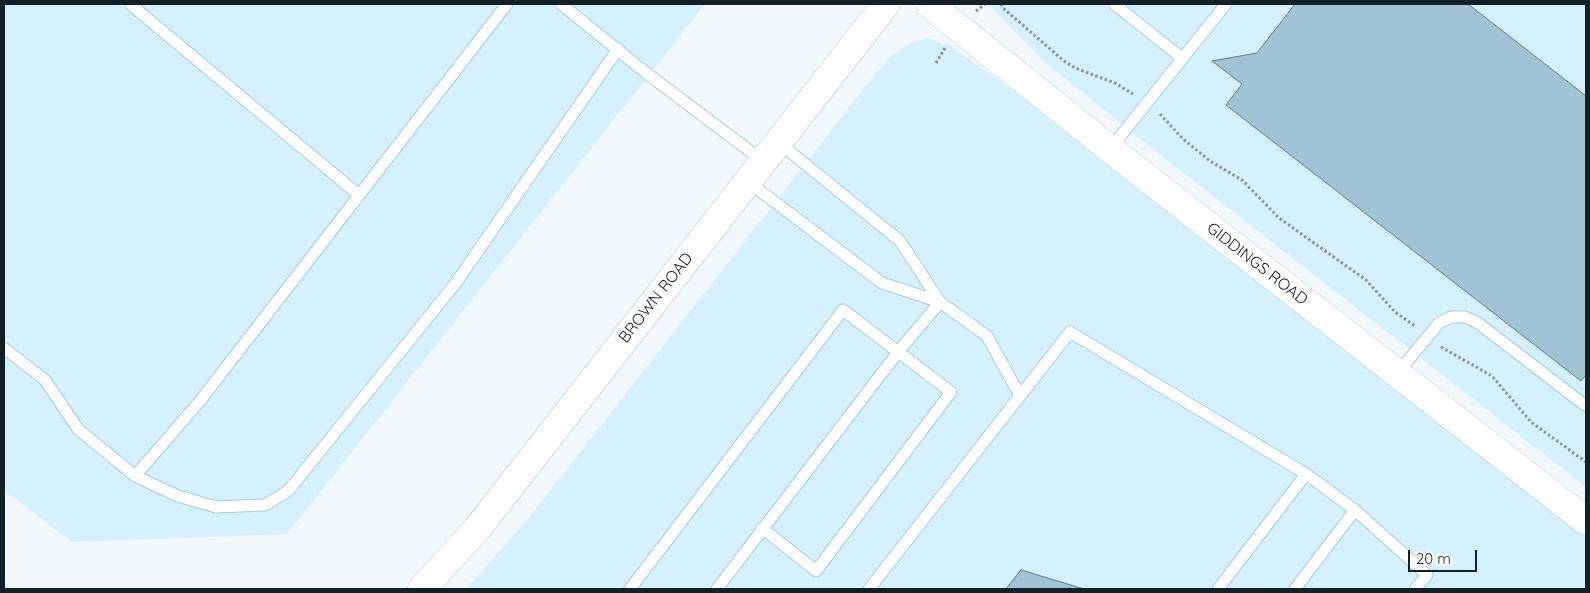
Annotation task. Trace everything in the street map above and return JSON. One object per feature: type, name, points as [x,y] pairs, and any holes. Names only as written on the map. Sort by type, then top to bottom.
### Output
[{"type":"street","name":"BROWN ROAD","points":[[422,589],[482,522],[886,4]]},
{"type":"street","name":"GIDDINGS ROAD","points":[[929,4],[1110,149],[1586,521]]},
{"type":"lane","points":[[130,4],[359,195]]},
{"type":"lane","points":[[135,476],[200,401],[508,4]]},
{"type":"lane","points":[[561,4],[645,72],[763,161],[900,241],[940,302]]},
{"type":"lane","points":[[1114,4],[1182,58]]},
{"type":"lane","points":[[1110,149],[1226,4]]},
{"type":"lane","points":[[4,348],[45,380],[78,429],[135,476],[178,496],[216,506],[265,505],[288,491],[455,284],[618,49]]},
{"type":"lane","points":[[763,161],[882,283],[940,302],[987,336],[1019,394]]},
{"type":"lane","points":[[717,589],[898,352],[940,302]]},
{"type":"lane","points":[[630,589],[843,310],[950,392],[816,571],[762,528]]},
{"type":"lane","points":[[1397,374],[1427,336],[1445,320],[1458,316],[1471,319],[1586,406]]},
{"type":"lane","points":[[870,589],[1019,394],[1070,332],[1306,474],[1355,510],[1427,575],[1415,589]]},
{"type":"lane","points":[[1218,589],[1306,474]]},
{"type":"lane","points":[[1295,589],[1355,510]]},
{"type":"path","points":[[1001,4],[1003,8],[1064,61],[1084,72],[1115,83],[1146,103],[1210,161],[1242,180],[1279,218],[1366,280],[1395,312],[1447,352],[1478,366],[1492,376],[1531,422],[1586,462]]},
{"type":"shaded area","points":[[4,4],[705,4],[287,534],[72,542],[4,490]]},
{"type":"shaded area","points":[[988,4],[1586,4],[1586,487],[1154,150],[1047,64]]},
{"type":"shaded area","points":[[927,38],[950,46],[1050,116],[1586,535],[1586,589],[466,589],[529,518],[864,88],[891,56],[911,43]]},
{"type":"building","points":[[1295,4],[1468,4],[1586,96],[1586,375],[1581,381],[1226,105],[1242,84],[1212,61],[1257,53]]},
{"type":"building","points":[[1021,570],[1084,589],[1006,589]]}]
